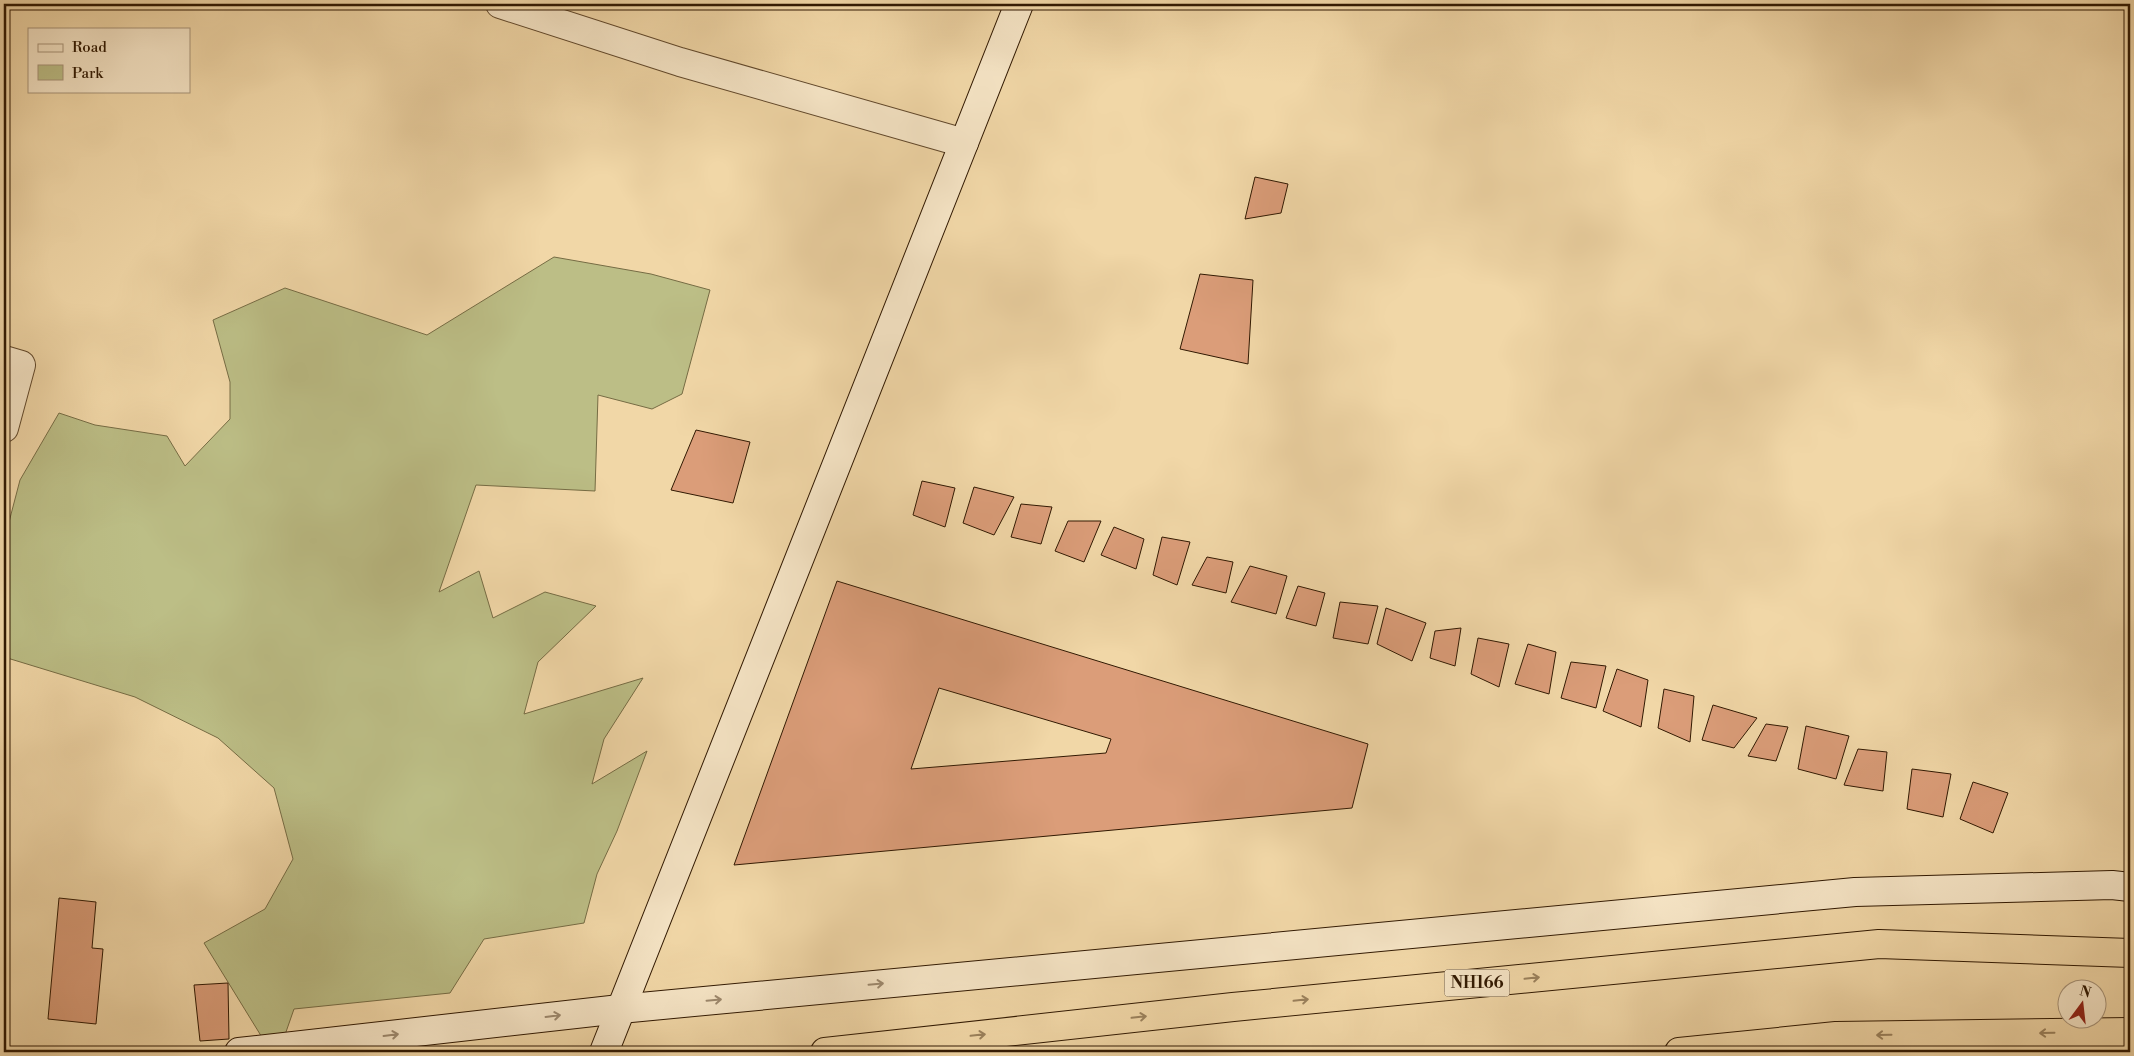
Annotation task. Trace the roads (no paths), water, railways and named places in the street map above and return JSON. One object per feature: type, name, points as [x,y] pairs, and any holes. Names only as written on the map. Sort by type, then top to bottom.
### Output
[{"type":"highway","name":"NH166","points":[[825,1052],[1224,1008],[1879,944],[2130,953]]},
{"type":"highway","points":[[1679,1052],[1836,1036],[2130,1032]]},
{"type":"main road","points":[[500,4],[680,62],[964,143]]},
{"type":"main road","points":[[604,1052],[1019,4]]},
{"type":"main road","points":[[4,360],[22,365],[4,428]]},
{"type":"main road","points":[[239,1052],[620,1009],[1855,892],[2112,885],[2130,887]]}]
